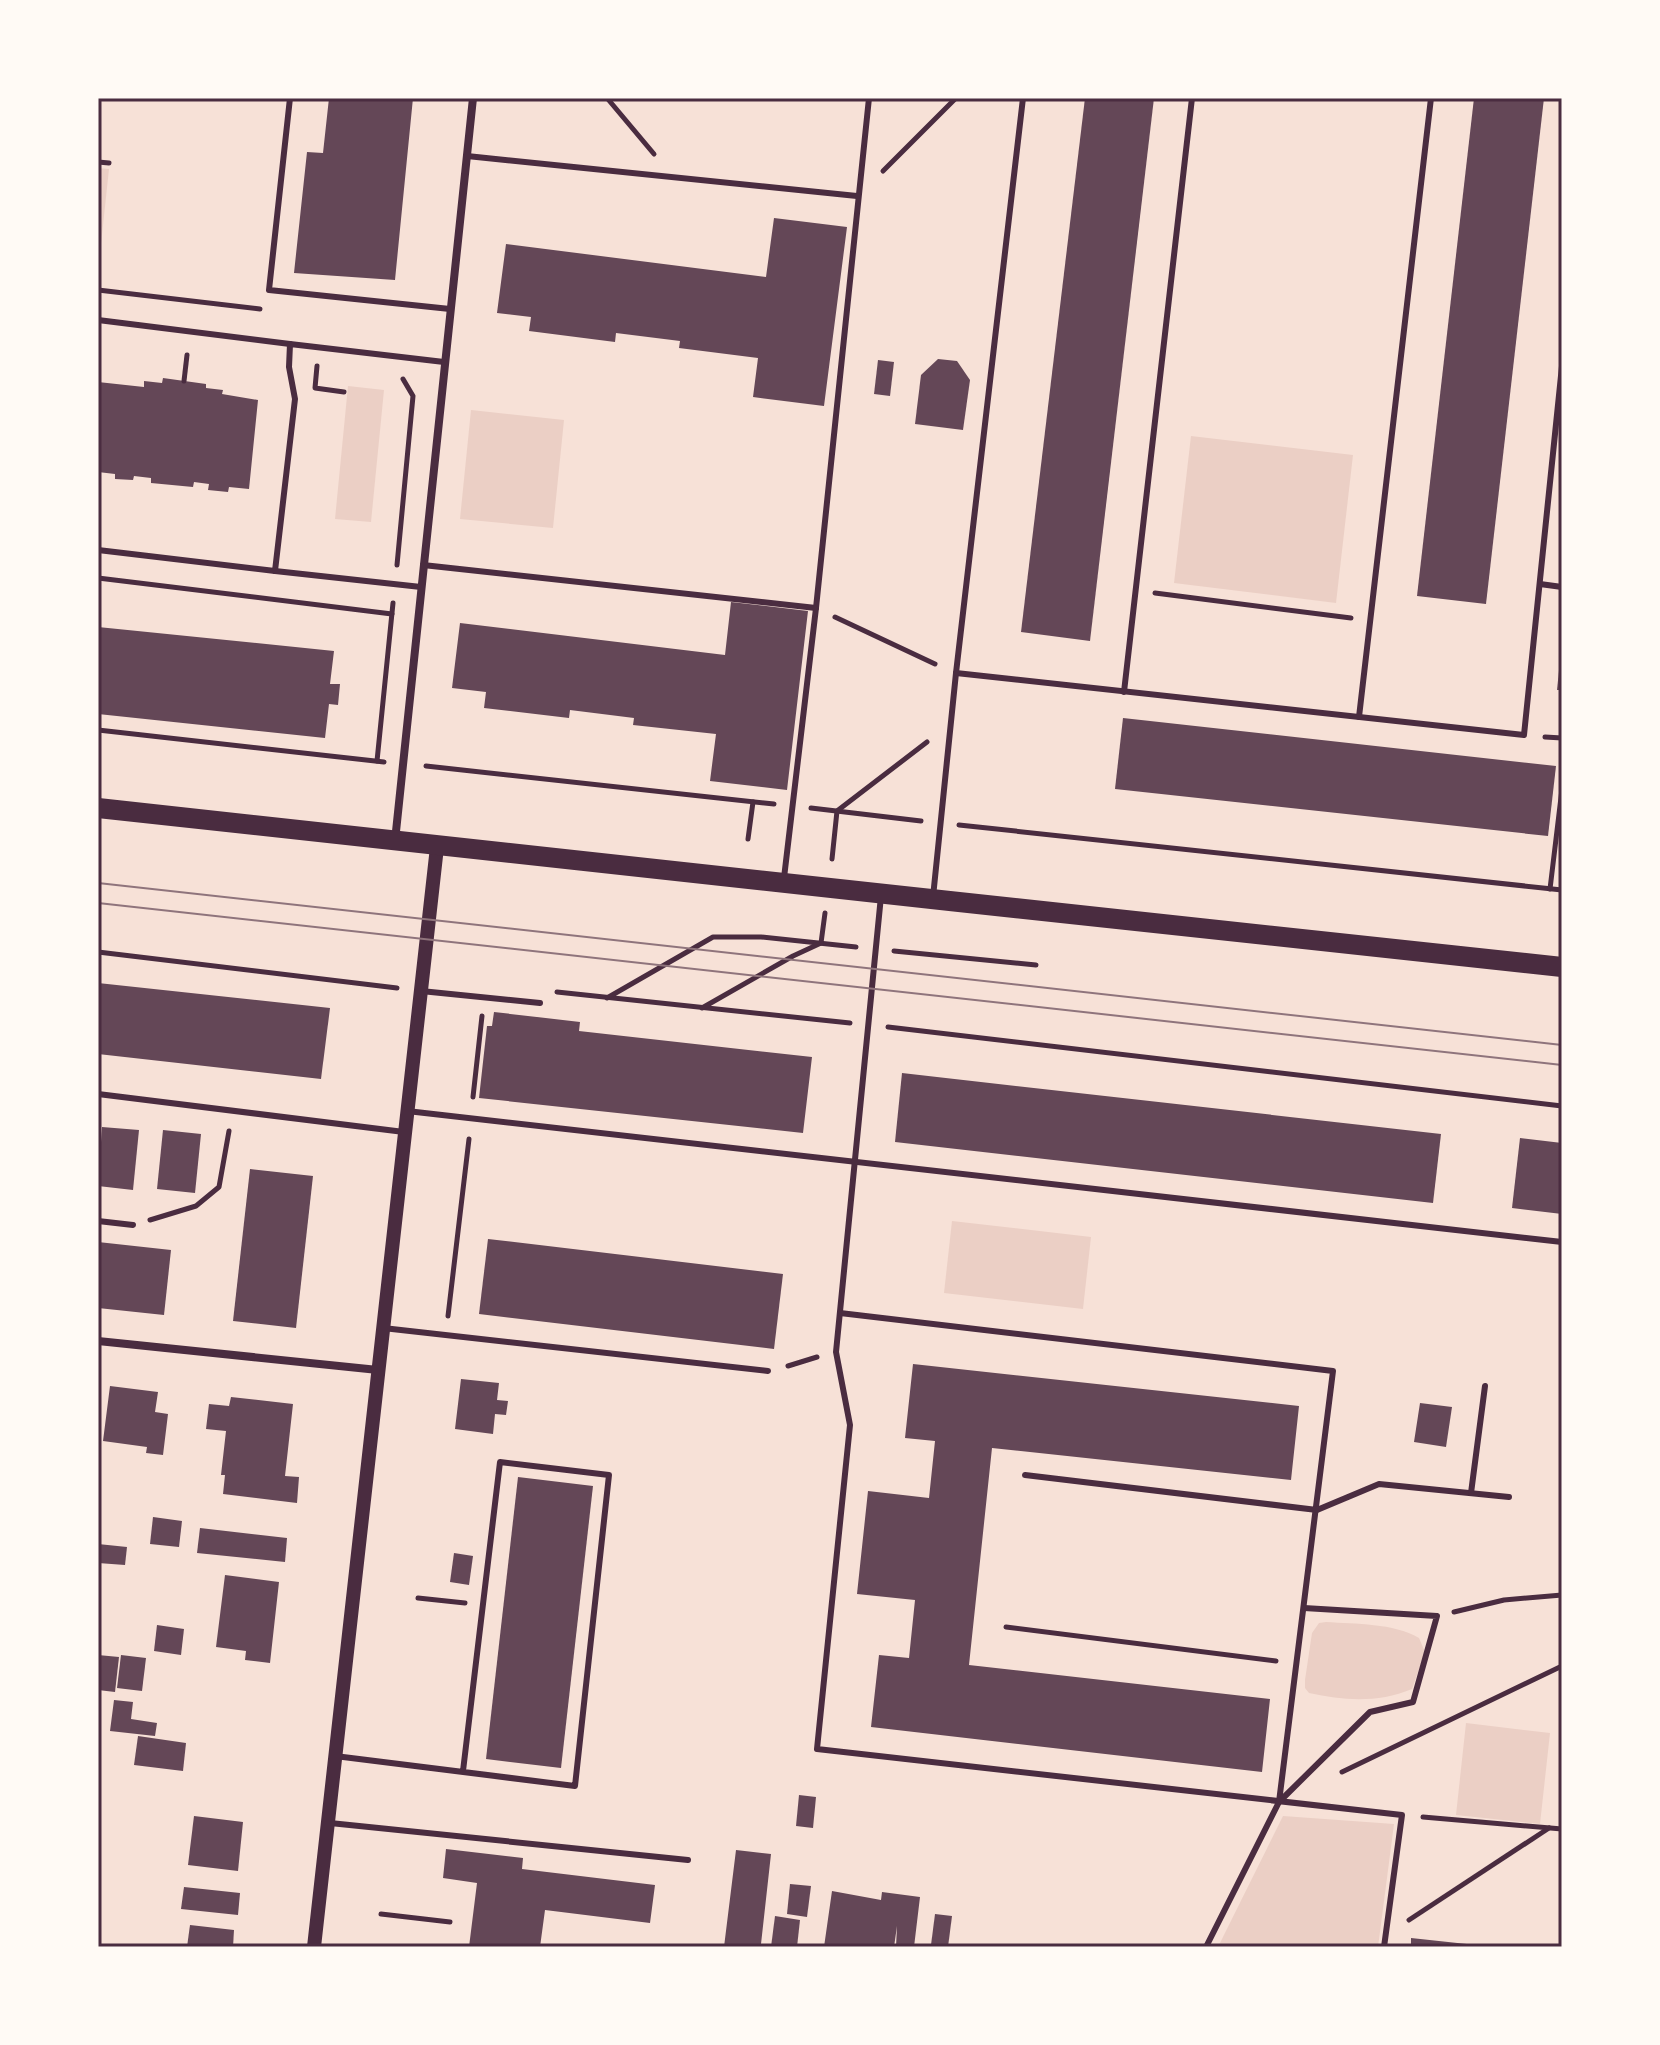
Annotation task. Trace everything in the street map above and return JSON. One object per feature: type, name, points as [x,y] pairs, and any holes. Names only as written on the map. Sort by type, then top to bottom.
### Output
[{"type":"main road","points":[[98,808],[1562,967]]},
{"type":"street","points":[[395,842],[473,98]]},
{"type":"street","points":[[314,1947],[437,847]]},
{"type":"street","points":[[98,1341],[378,1370]]},
{"type":"lane","points":[[290,98],[269,290],[450,309]]},
{"type":"lane","points":[[784,882],[869,98]]},
{"type":"lane","points":[[933,898],[1023,98]]},
{"type":"lane","points":[[1124,692],[1192,98]]},
{"type":"lane","points":[[1359,717],[1431,98]]},
{"type":"lane","points":[[467,156],[857,196]]},
{"type":"lane","points":[[98,320],[444,362]]},
{"type":"lane","points":[[275,571],[295,399],[289,367],[290,344]]},
{"type":"lane","points":[[956,673],[1524,735],[1562,366]]},
{"type":"lane","points":[[98,550],[421,587]]},
{"type":"lane","points":[[423,565],[816,608]]},
{"type":"lane","points":[[1540,584],[1562,587]]},
{"type":"lane","points":[[882,893],[836,1352],[850,1425],[817,1749],[1402,1815],[1384,1947]]},
{"type":"lane","points":[[421,991],[540,1003]]},
{"type":"lane","points":[[98,1094],[405,1132]]},
{"type":"lane","points":[[407,1111],[1562,1242]]},
{"type":"lane","points":[[98,1221],[133,1225]]},
{"type":"lane","points":[[840,1313],[1333,1371],[1279,1802]]},
{"type":"lane","points":[[383,1328],[768,1371]]},
{"type":"lane","points":[[1471,1493],[1485,1386]]},
{"type":"lane","points":[[334,1756],[575,1786],[609,1475],[500,1462],[463,1771]]},
{"type":"lane","points":[[1025,1475],[1317,1510],[1379,1484],[1509,1497]]},
{"type":"lane","points":[[1206,1947],[1279,1802],[1370,1712],[1413,1702],[1437,1616],[1304,1608]]},
{"type":"lane","points":[[327,1823],[688,1860]]},
{"type":"path","points":[[607,98],[673,176]]},
{"type":"path","points":[[857,196],[956,98]]},
{"type":"path","points":[[98,162],[109,163]]},
{"type":"path","points":[[98,290],[269,311]]},
{"type":"path","points":[[184,381],[187,355]]},
{"type":"path","points":[[317,365],[315,388],[344,392]]},
{"type":"path","points":[[98,578],[392,614]]},
{"type":"path","points":[[1134,590],[1369,621]]},
{"type":"path","points":[[816,608],[956,673]]},
{"type":"path","points":[[837,811],[951,725]]},
{"type":"path","points":[[98,730],[1562,890]]},
{"type":"path","points":[[1550,889],[1562,789]]},
{"type":"path","points":[[748,839],[753,802]]},
{"type":"path","points":[[607,999],[713,937]]},
{"type":"path","points":[[702,1008],[821,943]]},
{"type":"path","points":[[98,952],[421,991]]},
{"type":"path","points":[[546,991],[869,1025],[1562,1106]]},
{"type":"path","points":[[446,1335],[484,997]]},
{"type":"path","points":[[133,1225],[196,1206],[219,1187],[233,1111]]},
{"type":"path","points":[[768,1371],[836,1352]]},
{"type":"path","points":[[1437,1616],[1504,1600],[1562,1595]]},
{"type":"path","points":[[418,1598],[481,1605]]},
{"type":"path","points":[[1006,1627],[1297,1663]]},
{"type":"path","points":[[1336,1775],[1562,1666]]},
{"type":"path","points":[[1402,1815],[1562,1829]]},
{"type":"path","points":[[1386,1935],[1549,1828]]},
{"type":"path","points":[[381,1914],[450,1922]]},
{"type":"shaded area","points":[[98,168],[109,169],[98,272]]},
{"type":"shaded area","points":[[348,386],[384,390],[371,522],[335,519]]},
{"type":"shaded area","points":[[471,410],[564,420],[553,528],[460,519]]},
{"type":"shaded area","points":[[1191,436],[1353,455],[1336,603],[1174,583]]},
{"type":"shaded area","points":[[952,1221],[1091,1237],[1083,1309],[944,1293]]},
{"type":"shaded area","points":[[1319,1623],[1386,1627],[1419,1638],[1425,1652],[1412,1689],[1387,1697],[1361,1699],[1309,1693],[1305,1680],[1312,1633]]},
{"type":"shaded area","points":[[1466,1723],[1550,1733],[1540,1824],[1456,1815]]},
{"type":"shaded area","points":[[1283,1816],[1394,1824],[1378,1947],[1218,1947]]},
{"type":"building","points":[[329,98],[413,98],[395,280],[294,273],[307,152],[323,153]]},
{"type":"building","points":[[1085,98],[1154,98],[1090,641],[1021,632]]},
{"type":"building","points":[[1474,98],[1544,98],[1486,604],[1417,596]]},
{"type":"building","points":[[774,218],[847,227],[824,406],[753,397],[758,358],[679,348],[680,341],[616,333],[615,342],[529,331],[531,317],[497,313],[506,244],[766,277]]},
{"type":"building","points":[[938,359],[957,361],[970,380],[963,430],[915,424],[921,375]]},
{"type":"building","points":[[878,360],[894,362],[890,396],[874,394]]},
{"type":"building","points":[[163,378],[206,384],[206,388],[223,390],[222,394],[258,400],[249,489],[229,487],[228,492],[208,490],[209,484],[194,482],[193,487],[151,483],[151,478],[134,476],[133,480],[115,479],[115,474],[98,472],[98,382],[144,387],[144,381],[162,383]]},
{"type":"building","points":[[731,602],[808,611],[787,790],[710,781],[716,734],[633,725],[634,718],[570,710],[569,718],[484,708],[486,692],[452,688],[460,623],[725,655]]},
{"type":"building","points":[[98,627],[334,651],[330,684],[340,684],[338,705],[329,704],[325,738],[98,714]]},
{"type":"building","points":[[1560,661],[1562,690],[1557,690]]},
{"type":"building","points":[[1123,718],[1556,766],[1548,836],[1115,789]]},
{"type":"building","points":[[98,983],[330,1008],[321,1079],[98,1054]]},
{"type":"building","points":[[494,1012],[580,1022],[579,1031],[812,1057],[803,1133],[479,1098],[487,1026],[492,1026]]},
{"type":"building","points":[[902,1073],[1441,1134],[1433,1203],[895,1142]]},
{"type":"building","points":[[102,1127],[139,1130],[133,1190],[98,1186]]},
{"type":"building","points":[[163,1130],[201,1134],[195,1193],[157,1189]]},
{"type":"building","points":[[1520,1138],[1562,1143],[1562,1214],[1512,1208]]},
{"type":"building","points":[[250,1169],[313,1176],[296,1328],[233,1321]]},
{"type":"building","points":[[488,1239],[783,1274],[774,1349],[479,1314]]},
{"type":"building","points":[[98,1242],[171,1250],[164,1315],[98,1308]]},
{"type":"building","points":[[913,1364],[1299,1406],[1291,1480],[992,1448],[969,1665],[1270,1699],[1262,1772],[871,1727],[879,1655],[909,1658],[915,1600],[857,1594],[868,1491],[929,1498],[935,1441],[905,1438]]},
{"type":"building","points":[[461,1379],[499,1383],[497,1400],[508,1401],[506,1415],[495,1414],[493,1434],[455,1429]]},
{"type":"building","points":[[110,1386],[158,1392],[155,1412],[168,1414],[163,1455],[146,1453],[147,1447],[103,1441]]},
{"type":"building","points":[[231,1397],[293,1404],[285,1476],[299,1477],[297,1503],[223,1494],[225,1475],[221,1475],[226,1431],[206,1429],[209,1404],[229,1406]]},
{"type":"building","points":[[1420,1403],[1452,1407],[1446,1447],[1414,1442]]},
{"type":"building","points":[[518,1477],[593,1486],[561,1768],[486,1759]]},
{"type":"building","points":[[153,1517],[182,1521],[179,1547],[150,1544]]},
{"type":"building","points":[[200,1528],[287,1538],[285,1562],[197,1553]]},
{"type":"building","points":[[98,1544],[127,1547],[125,1565],[98,1563]]},
{"type":"building","points":[[454,1553],[473,1556],[469,1585],[450,1582]]},
{"type":"building","points":[[225,1575],[279,1582],[270,1663],[245,1660],[246,1651],[216,1647]]},
{"type":"building","points":[[157,1625],[184,1629],[181,1655],[154,1651]]},
{"type":"building","points":[[98,1655],[119,1657],[115,1692],[98,1690]]},
{"type":"building","points":[[121,1655],[146,1658],[142,1691],[117,1688]]},
{"type":"building","points":[[114,1700],[133,1702],[131,1719],[157,1723],[155,1736],[110,1731]]},
{"type":"building","points":[[138,1736],[186,1743],[183,1771],[134,1765]]},
{"type":"building","points":[[799,1795],[816,1797],[813,1828],[796,1826]]},
{"type":"building","points":[[194,1816],[243,1822],[238,1871],[188,1865]]},
{"type":"building","points":[[446,1849],[523,1858],[522,1869],[655,1885],[650,1923],[545,1910],[540,1947],[469,1947],[477,1883],[443,1878]]},
{"type":"building","points":[[736,1850],[771,1854],[761,1944],[765,1947],[724,1947]]},
{"type":"building","points":[[790,1884],[811,1886],[807,1917],[787,1914]]},
{"type":"building","points":[[184,1887],[240,1893],[238,1915],[181,1909]]},
{"type":"building","points":[[832,1891],[881,1900],[882,1892],[920,1897],[914,1947],[896,1947],[897,1926],[894,1947],[824,1947]]},
{"type":"building","points":[[935,1914],[952,1916],[948,1947],[931,1945]]},
{"type":"building","points":[[775,1916],[800,1920],[797,1947],[771,1947]]},
{"type":"building","points":[[190,1925],[234,1930],[233,1947],[187,1947]]},
{"type":"building","points":[[1411,1938],[1476,1945],[1476,1947],[1411,1947]]},
{"type":"tram line","points":[[98,883],[1562,1045]]},
{"type":"tram line","points":[[98,903],[1562,1065]]}]
